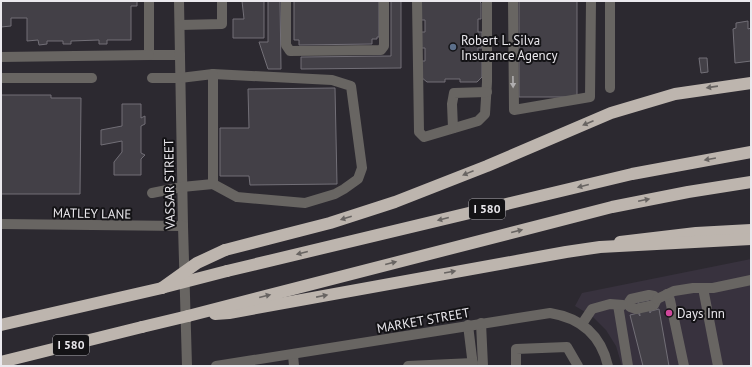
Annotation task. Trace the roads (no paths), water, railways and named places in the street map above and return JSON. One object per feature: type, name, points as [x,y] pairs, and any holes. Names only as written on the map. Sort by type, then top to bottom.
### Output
[{"type":"highway","points":[[162,288],[197,262],[225,250],[330,223],[388,204],[481,168],[611,113],[675,94],[751,83]]},
{"type":"highway","name":"I 580","points":[[1,325],[162,288],[632,174],[750,153]]},
{"type":"highway","name":"I 580","points":[[1,362],[188,316],[228,309],[612,207],[749,182]]},
{"type":"highway","points":[[600,248],[643,238],[751,230]]},
{"type":"highway","points":[[228,309],[536,256],[600,248],[751,239]]},
{"type":"street","points":[[149,1],[149,55]]},
{"type":"street","name":"VASSAR STREET","points":[[179,1],[182,226],[187,366]]},
{"type":"street","points":[[180,25],[222,24],[222,1]]},
{"type":"street","points":[[286,1],[286,45],[290,51],[374,51],[381,50],[384,46],[384,1]]},
{"type":"street","points":[[417,1],[419,132],[424,137],[478,121],[485,114],[487,92],[487,1]]},
{"type":"street","points":[[513,1],[514,110],[590,97],[591,1]]},
{"type":"street","points":[[610,1],[610,88]]},
{"type":"street","points":[[1,57],[180,55]]},
{"type":"street","points":[[152,78],[180,78],[200,74],[213,74],[332,80],[351,86],[362,168],[358,179],[344,189],[335,194],[305,203],[237,197],[213,184],[182,187],[152,193]]},
{"type":"street","points":[[213,74],[213,184]]},
{"type":"street","points":[[1,78],[92,78]]},
{"type":"street","points":[[453,128],[452,104],[454,93],[487,92]]},
{"type":"street","name":"MATLEY LANE","points":[[1,224],[182,226]]},
{"type":"street","points":[[582,324],[592,309],[610,304],[629,305],[634,309],[656,303],[656,299],[674,291],[713,288],[751,280]]},
{"type":"street","points":[[703,288],[718,366]]},
{"type":"street","points":[[667,294],[670,300],[684,366]]},
{"type":"street","points":[[618,305],[628,366]]},
{"type":"street","name":"MARKET STREET","points":[[216,366],[550,313],[562,315],[582,324],[600,343],[608,366]]},
{"type":"street","points":[[477,365],[481,323]]},
{"type":"street","points":[[468,325],[477,365]]},
{"type":"street","points":[[516,366],[516,349],[567,347],[578,366]]},
{"type":"street","points":[[293,354],[294,366]]},
{"type":"street","points":[[408,366],[477,365]]},
{"type":"place","name":"Robert L. Silva Insurance Agency","points":[[453,47]]},
{"type":"place","name":"Days Inn","points":[[669,313]]}]
